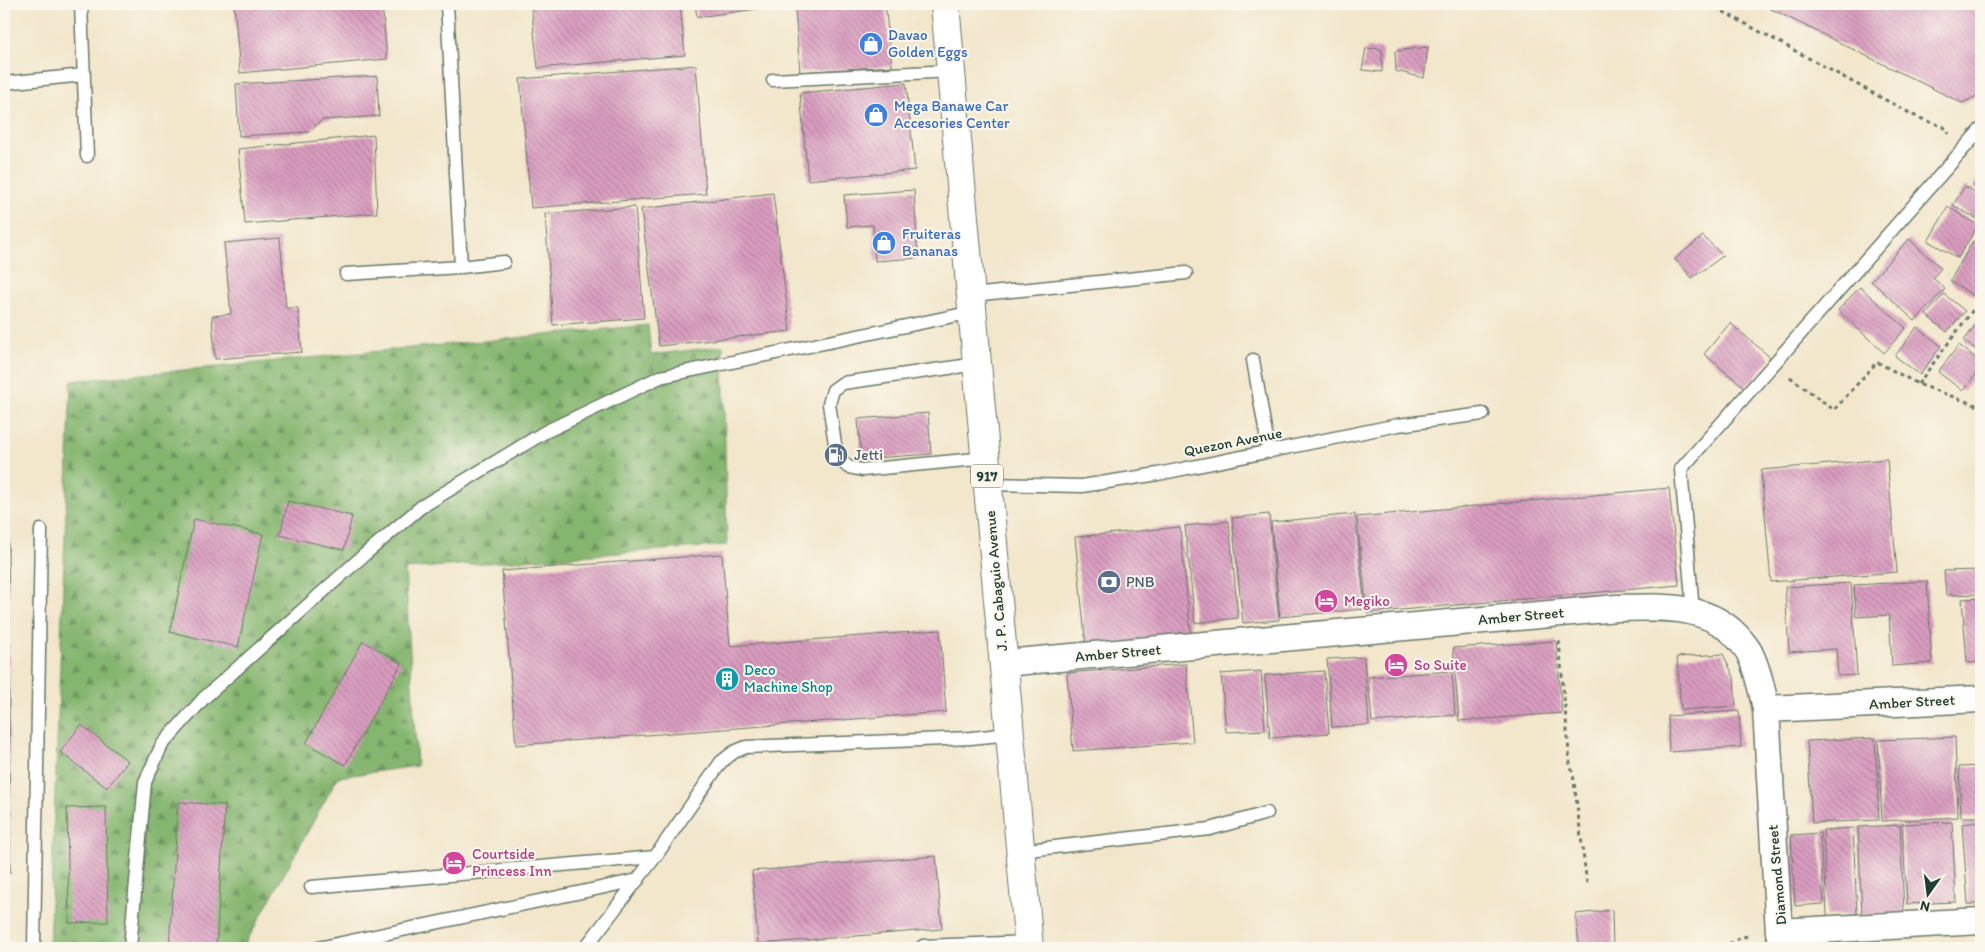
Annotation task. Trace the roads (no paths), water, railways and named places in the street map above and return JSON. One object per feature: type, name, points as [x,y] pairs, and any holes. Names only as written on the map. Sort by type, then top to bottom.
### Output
[{"type":"main road","name":"J. P. Cabaguio Avenue","points":[[945,4],[1029,945]]},
{"type":"street","name":"Amber Street","points":[[1004,663],[1556,613],[1656,607],[1693,611],[1714,618],[1734,632],[1750,652],[1760,680],[1766,709],[1981,699]]},
{"type":"street","name":"Diamond Street","points":[[1766,709],[1779,932],[1981,921]]},
{"type":"lane","points":[[81,4],[87,156]]},
{"type":"lane","points":[[447,4],[461,267]]},
{"type":"lane","points":[[773,80],[952,72]]},
{"type":"lane","points":[[4,84],[84,75]]},
{"type":"lane","points":[[1693,611],[1681,469],[1981,129]]},
{"type":"lane","points":[[346,274],[461,267],[504,262]]},
{"type":"lane","points":[[130,948],[145,782],[162,745],[204,698],[421,507],[545,432],[660,376],[972,304],[1186,273]]},
{"type":"lane","points":[[1253,360],[1269,452]]},
{"type":"lane","name":"Quezon Avenue","points":[[977,364],[844,384],[832,390],[829,404],[837,457],[848,467],[862,470],[987,471],[1082,486],[1269,452],[1398,425],[1483,414]]},
{"type":"lane","points":[[34,948],[41,530]]},
{"type":"lane","points":[[585,948],[655,857],[721,762],[734,752],[746,747],[971,738],[1010,734]]},
{"type":"lane","points":[[1020,851],[1210,829],[1267,813]]},
{"type":"lane","points":[[311,887],[655,857]]},
{"type":"lane","points":[[318,948],[638,880]]},
{"type":"lane","points":[[922,948],[924,946],[945,944],[1029,945]]},
{"type":"place","name":"Davao Golden Eggs","points":[[871,44]]},
{"type":"place","name":"Mega Banawe Car Accesories Center","points":[[876,115]]},
{"type":"place","name":"Fruiteras Bananas","points":[[884,243]]},
{"type":"place","name":"Jetti","points":[[836,455]]},
{"type":"place","name":"PNB","points":[[1109,582]]},
{"type":"place","name":"Megiko","points":[[1326,601]]},
{"type":"place","name":"So Suite","points":[[1396,665]]},
{"type":"place","name":"Deco Machine Shop","points":[[727,679]]},
{"type":"place","name":"Courtside Princess Inn","points":[[454,863]]}]
